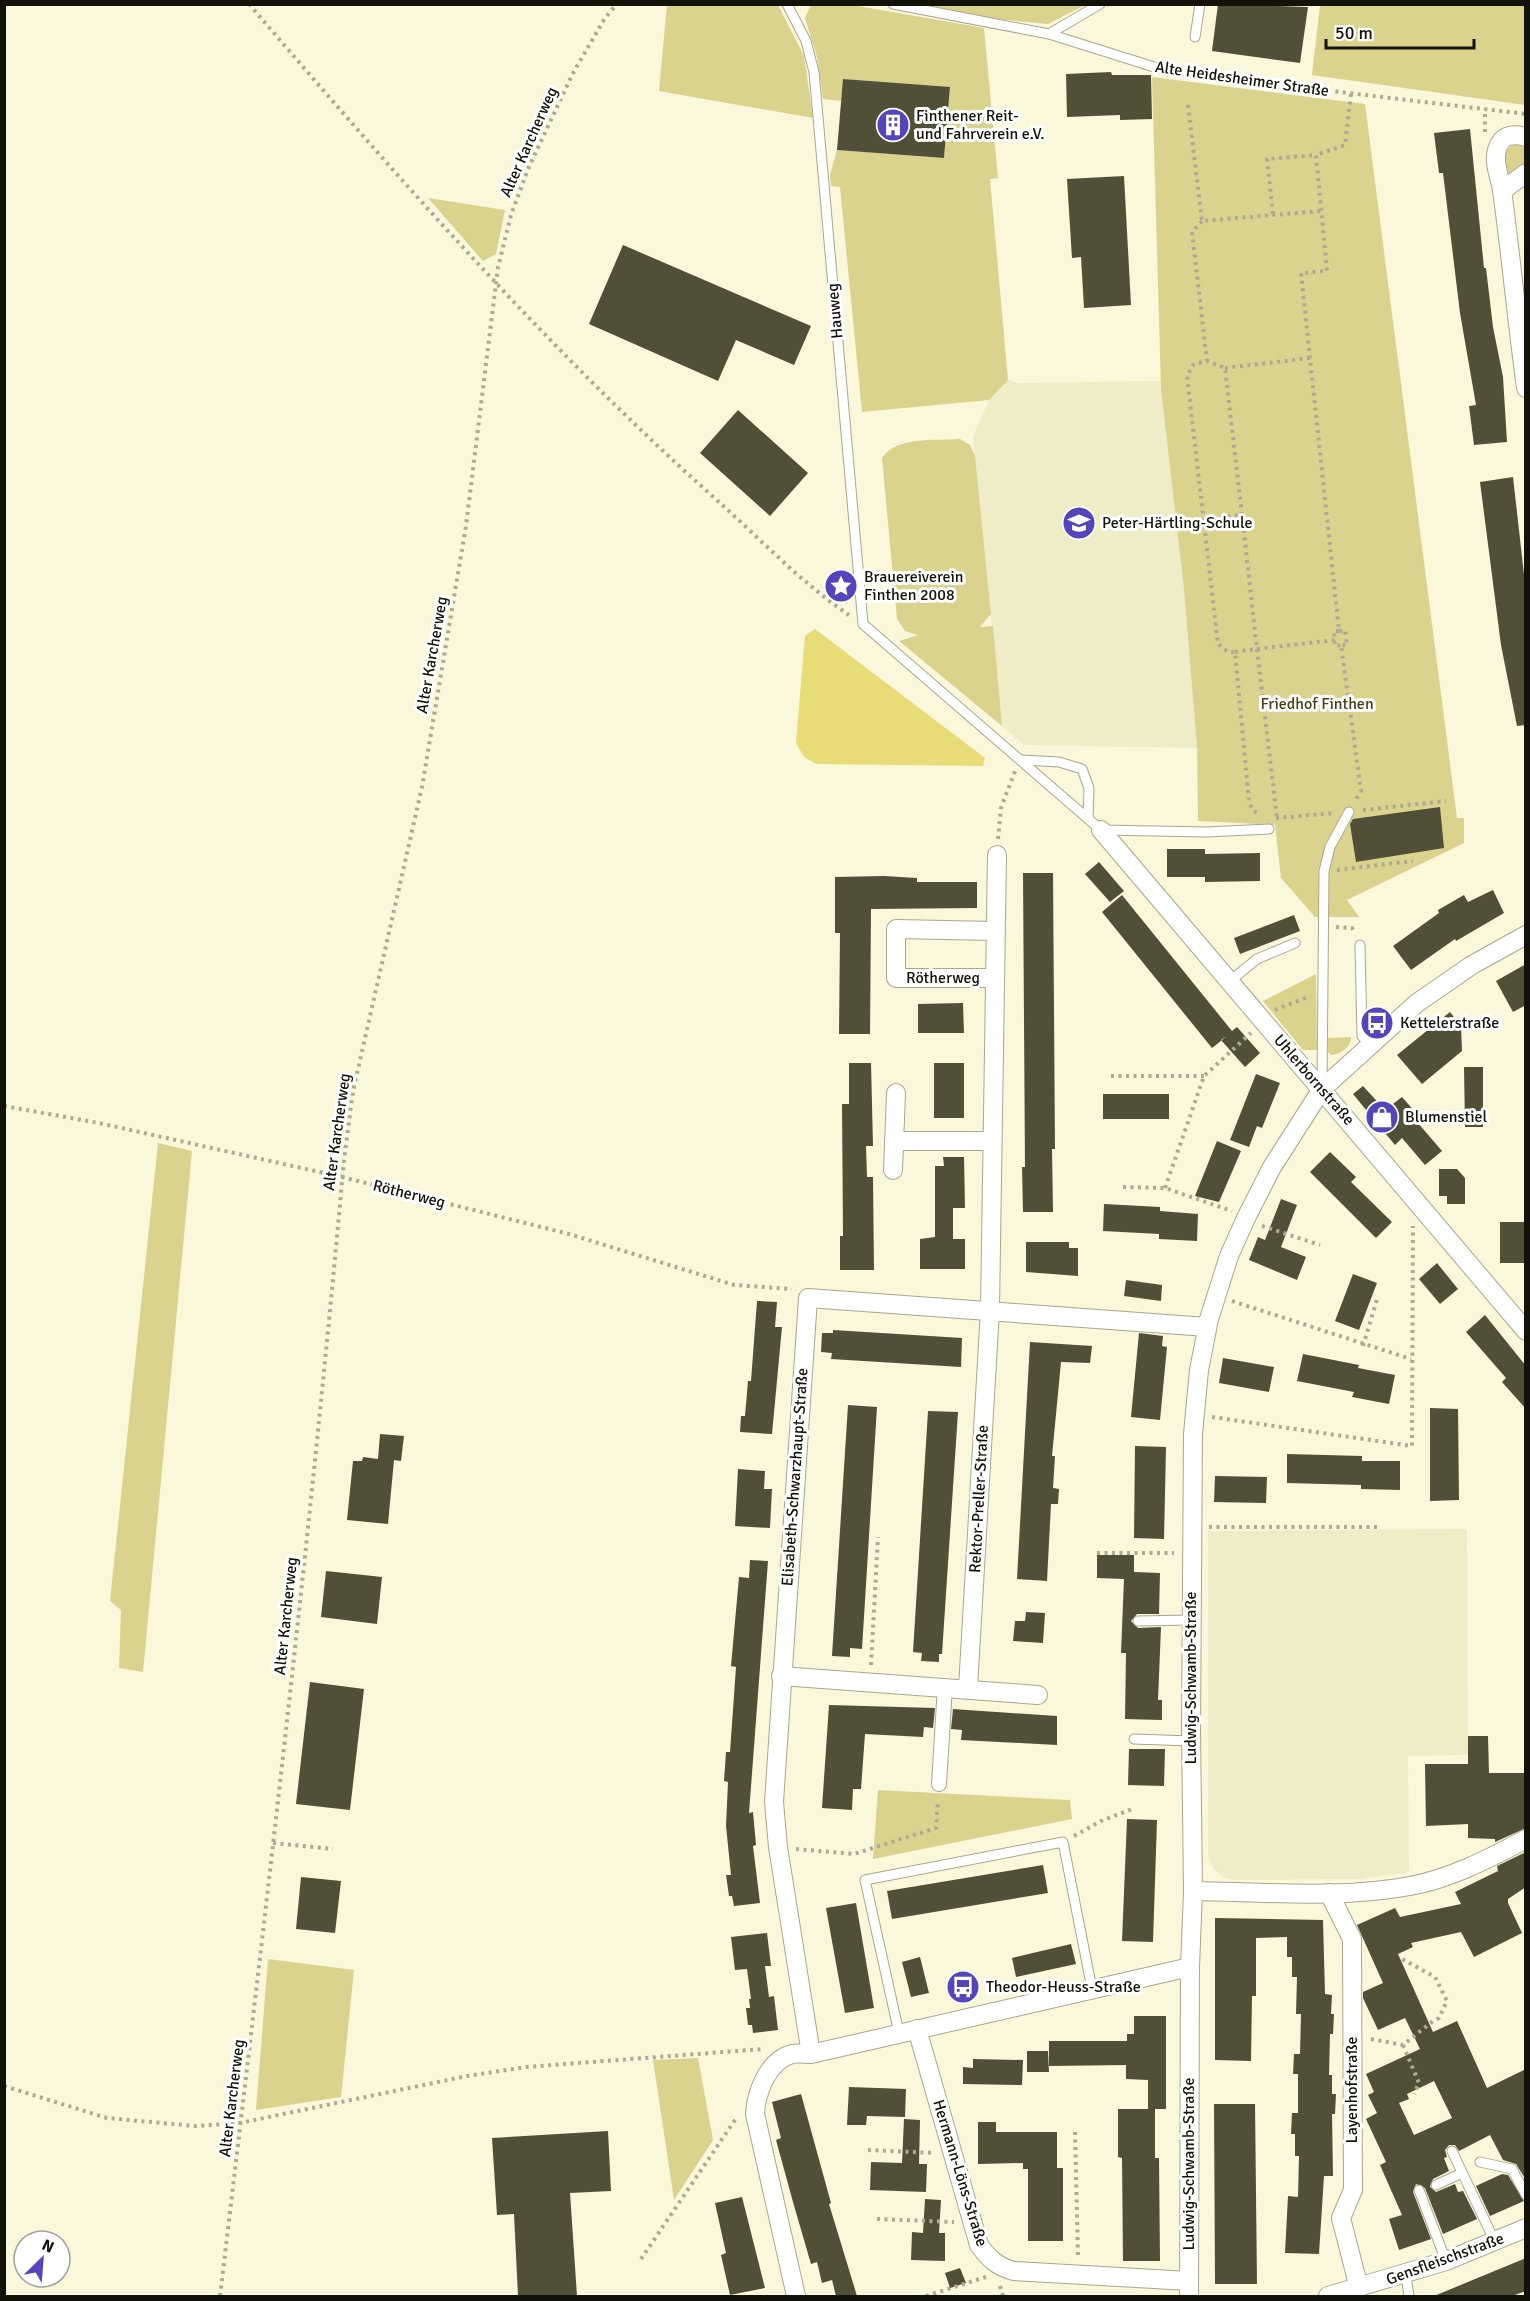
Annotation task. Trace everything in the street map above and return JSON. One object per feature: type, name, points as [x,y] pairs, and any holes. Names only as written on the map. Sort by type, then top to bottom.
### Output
[{"type":"street","points":[[1526,137],[1516,134],[1506,136],[1499,144],[1495,157],[1502,191],[1526,388]]},
{"type":"street","points":[[1502,191],[1526,173]]},
{"type":"street","name":"Uhlerbornstraße","points":[[1095,824],[1526,1330]]},
{"type":"street","name":"Rötherweg","points":[[990,1310],[997,855]]},
{"type":"street","name":"Rötherweg","points":[[994,978],[896,978],[896,929],[995,931]]},
{"type":"street","points":[[1322,1089],[1417,1003],[1454,977],[1526,935]]},
{"type":"street","name":"Ludwig-Schwamb-Straße","points":[[1189,2289],[1190,1967],[1193,1891],[1191,1620],[1193,1434],[1199,1370],[1207,1327],[1229,1256],[1272,1167],[1322,1089]]},
{"type":"street","points":[[893,1170],[896,1093]]},
{"type":"street","points":[[894,1141],[992,1141]]},
{"type":"street","points":[[808,1298],[1207,1327]]},
{"type":"street","name":"Elisabeth-Schwarzhaupt-Straße","points":[[808,1298],[774,1802],[778,1847],[811,2054]]},
{"type":"street","name":"Rektor-Preller-Straße","points":[[968,1688],[990,1310]]},
{"type":"street","points":[[781,1676],[870,1680],[1038,1695]]},
{"type":"street","points":[[939,1784],[945,1686]]},
{"type":"street","points":[[1193,1891],[1329,1893],[1412,1886],[1442,1877],[1526,1839]]},
{"type":"street","name":"Layenhofstraße","points":[[1329,1893],[1352,1939],[1353,2190],[1341,2218],[1359,2288]]},
{"type":"street","points":[[796,2296],[756,2114],[756,2102],[766,2077],[776,2064],[792,2054],[811,2054],[1190,1967]]},
{"type":"street","name":"Hermann-Löns-Straße","points":[[908,2031],[979,2245],[996,2264],[1005,2269],[1077,2275],[1189,2289]]},
{"type":"street","name":"Gensfleischstraße","points":[[1328,2296],[1406,2275],[1526,2228]]},
{"type":"lane","name":"Hauweg","points":[[787,4],[806,41],[814,72],[863,624]]},
{"type":"lane","name":"Alte Heidesheimer Straße","points":[[893,4],[1049,34],[1167,71]]},
{"type":"lane","points":[[1049,34],[1100,4]]},
{"type":"lane","points":[[1195,37],[1200,4]]},
{"type":"lane","points":[[863,624],[1095,824],[1207,832],[1269,829]]},
{"type":"lane","points":[[1022,760],[1059,762],[1082,769],[1089,788],[1095,824]]},
{"type":"lane","points":[[1322,1089],[1324,871],[1330,847],[1349,812]]},
{"type":"lane","points":[[1230,981],[1257,959],[1295,943]]},
{"type":"lane","points":[[1360,945],[1362,1036],[1370,1045]]},
{"type":"lane","points":[[1138,1621],[1191,1620]]},
{"type":"lane","points":[[1134,1739],[1191,1740]]},
{"type":"lane","points":[[908,2031],[865,1880],[1063,1842],[1092,1989]]},
{"type":"lane","points":[[1452,2151],[1495,2242]]},
{"type":"lane","points":[[1480,2162],[1512,2169],[1526,2195]]},
{"type":"lane","points":[[1436,2185],[1462,2173]]},
{"type":"lane","points":[[1419,2190],[1446,2261]]},
{"type":"lane","points":[[1406,2275],[1409,2296]]},
{"type":"path","points":[[249,4],[496,285],[581,373],[673,461],[838,607],[863,624]]},
{"type":"path","name":"Alter Karcherweg","points":[[220,2296],[273,1843],[342,1177],[353,1091],[422,787],[474,471],[496,285],[511,215],[528,169],[573,73],[605,18],[617,4]]},
{"type":"path","name":"Alte Heidesheimer Straße","points":[[1167,71],[1526,114]]},
{"type":"path","points":[[1273,214],[1267,159],[1316,155],[1345,145],[1351,94]]},
{"type":"path","points":[[1188,105],[1202,221]]},
{"type":"path","points":[[1485,109],[1485,142]]},
{"type":"path","points":[[1316,155],[1327,271],[1301,273],[1339,631]]},
{"type":"path","points":[[1207,361],[1192,232],[1202,221],[1321,211]]},
{"type":"path","points":[[1310,358],[1225,368],[1207,361],[1193,365],[1187,375],[1218,644],[1228,652],[1235,652],[1335,640]]},
{"type":"path","points":[[1225,368],[1275,818],[1446,801]]},
{"type":"path","points":[[1205,519],[1242,515]]},
{"type":"path","points":[[1345,630],[1347,645],[1335,646],[1335,640],[1334,632],[1345,630]]},
{"type":"path","points":[[1341,645],[1361,791],[1349,812]]},
{"type":"path","points":[[1235,652],[1249,801],[1252,808],[1264,817]]},
{"type":"path","points":[[997,855],[1000,808],[1011,778],[1022,760]]},
{"type":"path","points":[[1324,871],[1413,861]]},
{"type":"path","points":[[1322,926],[1352,928],[1360,945]]},
{"type":"path","points":[[1269,1012],[1322,991]]},
{"type":"path","name":"Uhlerbornstraße","points":[[1165,1188],[1204,1076],[1257,1028]]},
{"type":"path","points":[[1111,1076],[1204,1076]]},
{"type":"path","name":"Rötherweg","points":[[4,1106],[99,1123],[342,1177],[569,1234],[734,1285],[794,1290],[808,1298]]},
{"type":"path","points":[[1123,1187],[1165,1188],[1236,1212]]},
{"type":"path","points":[[1205,1416],[1412,1446],[1413,1216]]},
{"type":"path","points":[[1255,1224],[1320,1245]]},
{"type":"path","points":[[1363,1346],[1378,1296]]},
{"type":"path","points":[[1226,1299],[1363,1346],[1411,1359]]},
{"type":"path","points":[[1203,1527],[1377,1527]]},
{"type":"path","points":[[870,1680],[878,1537]]},
{"type":"path","points":[[1097,1553],[1180,1553]]},
{"type":"path","points":[[778,1847],[854,1854],[936,1828],[939,1784]]},
{"type":"path","points":[[1063,1842],[1101,1821],[1135,1808]]},
{"type":"path","points":[[273,1843],[333,1849]]},
{"type":"path","points":[[1352,2036],[1403,2045],[1433,2020],[1439,2018],[1447,2001],[1435,1977],[1402,1959]]},
{"type":"path","points":[[1403,2045],[1419,2083],[1414,2094]]},
{"type":"path","points":[[4,2086],[107,2118],[195,2126],[240,2123],[467,2076],[526,2067],[763,2049],[777,2049],[792,2054]]},
{"type":"path","points":[[641,2259],[739,2114]]},
{"type":"path","points":[[1075,2132],[1077,2275]]},
{"type":"path","points":[[868,2150],[944,2153]]},
{"type":"path","points":[[877,2219],[964,2222]]},
{"type":"path","points":[[926,2296],[995,2274]]},
{"type":"shaded area","name":"Peter-Härtling-Schule","points":[[1008,380],[1018,383],[1161,381],[1184,589],[1197,748],[1024,745],[1002,726],[973,437],[989,400]]},
{"type":"shaded area","points":[[815,629],[985,758],[983,766],[816,764],[804,757],[796,743],[805,636]]},
{"type":"shaded area","points":[[1467,1529],[1468,1755],[1408,1756],[1409,1872],[1361,1879],[1233,1880],[1223,1877],[1213,1868],[1208,1856],[1208,1531]]},
{"type":"green space","points":[[667,5],[778,5],[804,56],[813,118],[659,91]]},
{"type":"green space","points":[[811,5],[852,5],[984,28],[998,178],[990,179],[1008,380],[989,400],[862,412],[840,187],[831,186],[830,175],[837,150],[944,158],[950,88],[844,79],[841,101],[823,99],[817,57],[805,18]]},
{"type":"green space","points":[[924,5],[1085,5],[1048,24],[996,19]]},
{"type":"green space","points":[[1320,5],[1525,5],[1525,105],[1312,75]]},
{"type":"green space","name":"Friedhof Finthen","points":[[1152,77],[1365,104],[1457,818],[1464,818],[1464,843],[1347,900],[1359,917],[1315,917],[1281,878],[1275,825],[1198,821],[1197,748],[1184,589],[1161,389]]},
{"type":"green space","points":[[1515,143],[1525,147],[1526,162],[1509,174],[1506,168],[1506,151]]},
{"type":"green space","points":[[428,198],[505,210],[496,254],[483,261]]},
{"type":"green space","points":[[960,439],[970,445],[975,456],[991,614],[980,627],[993,626],[1002,726],[899,641],[918,635],[905,631],[897,619],[882,458],[888,451],[906,443]]},
{"type":"green space","points":[[837,575],[845,575],[853,579],[853,600],[849,580],[839,579],[833,586],[833,591],[847,602],[846,604],[829,591],[831,580]]},
{"type":"green space","points":[[1316,974],[1317,1050],[1303,1050],[1263,1001]]},
{"type":"green space","points":[[1351,1037],[1350,1044],[1342,1052],[1331,1055],[1328,1052],[1328,1038]]},
{"type":"green space","points":[[158,1143],[192,1151],[143,1672],[119,1668],[121,1610],[110,1601]]},
{"type":"green space","points":[[878,1790],[1070,1800],[1072,1819],[873,1859]]},
{"type":"green space","points":[[268,1959],[354,1970],[341,2097],[256,2110]]},
{"type":"green space","points":[[698,2058],[713,2140],[674,2200],[653,2060]]},
{"type":"building","points":[[1218,4],[1308,7],[1300,63],[1212,51]]},
{"type":"building","points":[[1111,72],[1112,75],[1151,75],[1152,119],[1120,120],[1120,115],[1067,117],[1066,74]]},
{"type":"building","name":"Finthener Reit- und Fahrverein e.V.","points":[[843,79],[950,87],[944,158],[837,150]]},
{"type":"building","points":[[1470,129],[1484,268],[1486,268],[1493,327],[1503,377],[1507,442],[1474,445],[1469,406],[1476,405],[1460,313],[1443,173],[1439,173],[1434,133]]},
{"type":"building","points":[[1124,176],[1131,305],[1084,308],[1081,257],[1072,258],[1067,179]]},
{"type":"building","points":[[623,245],[811,326],[794,365],[736,340],[718,381],[589,324]]},
{"type":"building","points":[[738,410],[808,473],[770,516],[700,453]]},
{"type":"building","points":[[1513,477],[1526,592],[1526,725],[1517,726],[1501,645],[1480,482]]},
{"type":"building","points":[[1440,807],[1444,848],[1356,862],[1350,824],[1353,819]]},
{"type":"building","points":[[1167,849],[1205,849],[1205,854],[1260,853],[1260,881],[1205,882],[1205,877],[1167,877]]},
{"type":"building","points":[[1099,862],[1124,891],[1110,902],[1085,874]]},
{"type":"building","points":[[1023,873],[1053,873],[1055,1149],[1052,1149],[1053,1212],[1023,1212],[1022,1167],[1025,1167]]},
{"type":"building","points":[[835,877],[917,878],[917,882],[977,882],[977,908],[871,909],[870,1034],[839,1034],[840,933],[835,933]]},
{"type":"building","points":[[1493,890],[1504,913],[1456,941],[1455,939],[1411,970],[1393,946],[1439,913],[1438,910],[1464,895],[1468,902]]},
{"type":"building","points":[[1122,895],[1232,1031],[1237,1027],[1260,1053],[1245,1067],[1221,1040],[1212,1048],[1102,912]]},
{"type":"building","points":[[1294,915],[1300,931],[1240,954],[1234,938]]},
{"type":"building","points":[[1526,964],[1526,1005],[1513,1012],[1496,981]]},
{"type":"building","points":[[963,1003],[964,1033],[918,1033],[918,1004]]},
{"type":"building","points":[[1450,1012],[1461,1026],[1462,1051],[1422,1084],[1397,1055]]},
{"type":"building","points":[[849,1063],[871,1063],[873,1146],[866,1146],[867,1177],[873,1177],[874,1270],[840,1270],[840,1236],[843,1236],[842,1104],[849,1104]]},
{"type":"building","points":[[934,1063],[964,1063],[964,1118],[934,1118]]},
{"type":"building","points":[[1464,1067],[1483,1067],[1483,1127],[1465,1127]]},
{"type":"building","points":[[1256,1074],[1280,1083],[1262,1128],[1257,1126],[1249,1147],[1230,1140]]},
{"type":"building","points":[[1363,1086],[1385,1110],[1402,1097],[1416,1113],[1412,1116],[1442,1151],[1425,1165],[1402,1138],[1395,1145],[1353,1094]]},
{"type":"building","points":[[1103,1094],[1169,1094],[1169,1119],[1103,1119]]},
{"type":"building","points":[[1217,1141],[1241,1151],[1219,1202],[1195,1196]]},
{"type":"building","points":[[1330,1152],[1356,1177],[1351,1182],[1392,1222],[1376,1238],[1310,1172]]},
{"type":"building","points":[[943,1157],[964,1157],[965,1208],[953,1208],[953,1239],[965,1239],[965,1269],[920,1269],[920,1239],[935,1237],[935,1166],[944,1166]]},
{"type":"building","points":[[1439,1169],[1457,1169],[1465,1178],[1465,1204],[1447,1204],[1447,1196],[1439,1196]]},
{"type":"building","points":[[1281,1199],[1297,1205],[1281,1247],[1306,1257],[1297,1280],[1249,1260],[1258,1237],[1265,1240]]},
{"type":"building","points":[[1104,1204],[1160,1207],[1160,1211],[1198,1214],[1197,1241],[1159,1239],[1159,1234],[1103,1231]]},
{"type":"building","points":[[1500,1222],[1526,1222],[1526,1263],[1500,1263]]},
{"type":"building","points":[[1026,1242],[1069,1242],[1069,1248],[1078,1248],[1078,1276],[1026,1272]]},
{"type":"building","points":[[1437,1263],[1458,1289],[1440,1304],[1419,1279]]},
{"type":"building","points":[[1353,1274],[1377,1283],[1359,1330],[1335,1321]]},
{"type":"building","points":[[1126,1280],[1162,1285],[1161,1301],[1124,1296]]},
{"type":"building","points":[[757,1301],[777,1302],[775,1327],[782,1327],[772,1434],[740,1432],[741,1416],[745,1416],[748,1381],[751,1381]]},
{"type":"building","points":[[1485,1315],[1526,1366],[1526,1409],[1502,1382],[1506,1378],[1466,1332]]},
{"type":"building","points":[[833,1330],[962,1338],[961,1367],[831,1359],[832,1353],[821,1352],[822,1333],[833,1333]]},
{"type":"building","points":[[1139,1333],[1163,1336],[1162,1346],[1167,1347],[1160,1420],[1131,1417]]},
{"type":"building","points":[[1030,1342],[1092,1346],[1090,1363],[1061,1362],[1052,1456],[1055,1456],[1053,1488],[1059,1489],[1058,1504],[1051,1504],[1047,1581],[1017,1579]]},
{"type":"building","points":[[1303,1354],[1395,1375],[1389,1404],[1352,1397],[1354,1392],[1297,1381]]},
{"type":"building","points":[[1223,1358],[1274,1367],[1269,1392],[1219,1383]]},
{"type":"building","points":[[848,1405],[877,1407],[862,1649],[850,1648],[850,1657],[832,1656]]},
{"type":"building","points":[[1430,1408],[1458,1409],[1459,1500],[1430,1501]]},
{"type":"building","points":[[928,1411],[958,1412],[942,1654],[939,1654],[939,1662],[921,1661],[922,1653],[913,1652]]},
{"type":"building","points":[[380,1434],[404,1436],[401,1461],[394,1460],[388,1524],[347,1520],[353,1461],[362,1461],[363,1457],[378,1459]]},
{"type":"building","points":[[1135,1446],[1166,1447],[1164,1539],[1134,1538]]},
{"type":"building","points":[[1287,1454],[1362,1456],[1362,1461],[1400,1461],[1400,1490],[1361,1489],[1361,1485],[1287,1483]]},
{"type":"building","points":[[738,1469],[765,1471],[764,1489],[772,1489],[770,1528],[735,1526]]},
{"type":"building","points":[[1215,1476],[1267,1477],[1266,1503],[1214,1502]]},
{"type":"building","points":[[1097,1555],[1134,1555],[1134,1572],[1160,1573],[1159,1614],[1137,1614],[1131,1621],[1138,1628],[1161,1627],[1158,1700],[1162,1700],[1162,1720],[1125,1719],[1126,1653],[1121,1653],[1124,1579],[1097,1578]]},
{"type":"building","points":[[750,1560],[768,1561],[749,1813],[753,1812],[756,1845],[753,1846],[760,1903],[734,1906],[732,1896],[729,1896],[726,1875],[731,1875],[726,1826],[728,1782],[724,1781],[726,1752],[730,1752],[736,1667],[731,1666],[739,1577],[749,1578]]},
{"type":"building","points":[[326,1571],[382,1577],[377,1624],[321,1617]]},
{"type":"building","points":[[1026,1612],[1045,1613],[1043,1643],[1013,1641],[1015,1621],[1025,1621]]},
{"type":"building","points":[[310,1682],[364,1689],[350,1810],[296,1804]]},
{"type":"building","points":[[829,1705],[935,1708],[933,1728],[924,1727],[923,1737],[865,1734],[861,1789],[853,1789],[852,1810],[822,1808]]},
{"type":"building","points":[[953,1709],[1057,1716],[1057,1745],[961,1740],[962,1730],[951,1729]]},
{"type":"building","points":[[1468,1736],[1488,1736],[1489,1773],[1526,1773],[1526,1828],[1495,1842],[1495,1839],[1468,1838],[1468,1824],[1426,1826],[1425,1764],[1468,1764]]},
{"type":"building","points":[[1129,1749],[1165,1749],[1164,1786],[1128,1785]]},
{"type":"building","points":[[1127,1819],[1157,1820],[1153,1942],[1122,1941]]},
{"type":"building","points":[[1526,1852],[1526,1887],[1508,1899],[1522,1933],[1474,1957],[1461,1932],[1411,1943],[1413,1947],[1398,1954],[1433,2032],[1457,2021],[1487,2088],[1526,2069],[1526,2180],[1516,2164],[1503,2160],[1490,2135],[1459,2151],[1455,2145],[1449,2145],[1445,2150],[1447,2157],[1444,2158],[1449,2171],[1433,2179],[1430,2187],[1436,2192],[1455,2184],[1458,2192],[1463,2191],[1477,2219],[1443,2234],[1425,2188],[1416,2184],[1413,2192],[1431,2239],[1399,2250],[1389,2219],[1402,2215],[1380,2165],[1386,2162],[1366,2119],[1377,2113],[1368,2095],[1374,2092],[1366,2074],[1420,2049],[1405,2018],[1378,2030],[1363,1998],[1363,1992],[1383,1983],[1357,1925],[1395,1908],[1400,1917],[1461,1904],[1455,1892],[1498,1871],[1497,1866]],"holes":[[[1434,2081],[1452,2118],[1414,2135],[1399,2103],[1409,2099],[1407,2094]]]},
{"type":"building","points":[[1043,1865],[1048,1893],[892,1919],[887,1891]]},
{"type":"building","points":[[301,1877],[341,1881],[335,1933],[296,1929]]},
{"type":"building","points":[[856,1903],[874,2008],[845,2013],[826,1908]]},
{"type":"building","points":[[1215,1918],[1323,1920],[1325,1994],[1332,1995],[1331,2014],[1334,2014],[1333,2034],[1330,2034],[1329,2075],[1332,2075],[1332,2094],[1336,2094],[1335,2114],[1332,2114],[1333,2176],[1324,2176],[1319,2254],[1285,2253],[1288,2196],[1298,2197],[1299,2156],[1295,2156],[1295,2134],[1291,2134],[1292,2113],[1298,2113],[1298,2074],[1293,2074],[1294,2054],[1300,2054],[1301,2014],[1296,2014],[1297,1977],[1292,1977],[1292,1957],[1287,1957],[1287,1937],[1256,1938],[1256,1996],[1252,1996],[1251,2061],[1215,2060]]},
{"type":"building","points":[[767,1933],[771,1966],[765,1966],[769,1997],[774,1996],[778,2030],[753,2033],[752,2025],[748,2025],[746,2008],[750,2008],[749,1999],[751,1999],[747,1969],[735,1970],[731,1937]]},
{"type":"building","points":[[1071,1944],[1076,1964],[1016,1977],[1012,1958]]},
{"type":"building","points":[[920,1957],[929,1993],[911,1997],[902,1962]]},
{"type":"building","points":[[1134,2016],[1166,2016],[1166,2109],[1155,2109],[1155,2158],[1159,2158],[1160,2261],[1123,2261],[1122,2158],[1118,2157],[1118,2109],[1148,2109],[1148,2080],[1126,2079],[1126,2065],[1049,2066],[1049,2041],[1127,2041],[1127,2034],[1134,2034]]},
{"type":"building","points":[[1027,2051],[1048,2051],[1049,2072],[1027,2072]]},
{"type":"building","points":[[973,2059],[1023,2060],[1022,2085],[963,2084],[963,2067],[973,2068]]},
{"type":"building","points":[[849,2087],[906,2089],[905,2117],[867,2116],[866,2125],[847,2125]]},
{"type":"building","points":[[801,2094],[831,2203],[829,2204],[857,2296],[836,2296],[832,2280],[822,2283],[817,2262],[811,2264],[793,2202],[776,2140],[781,2138],[772,2102]]},
{"type":"building","points":[[1214,2104],[1255,2104],[1257,2284],[1215,2284]]},
{"type":"building","points":[[904,2119],[920,2120],[919,2164],[927,2164],[926,2192],[870,2190],[871,2162],[902,2163]]},
{"type":"building","points":[[978,2122],[996,2122],[996,2132],[1057,2132],[1057,2168],[1063,2168],[1063,2241],[1028,2241],[1028,2169],[1023,2169],[1023,2163],[978,2164]]},
{"type":"building","points":[[608,2131],[611,2191],[570,2193],[577,2296],[518,2296],[514,2214],[497,2215],[492,2138]]},
{"type":"building","points":[[1502,2174],[1508,2175],[1524,2201],[1490,2216],[1476,2186]]},
{"type":"building","points":[[742,2197],[765,2288],[730,2295],[721,2255],[726,2253],[715,2203]]},
{"type":"building","points":[[925,2199],[941,2200],[939,2233],[945,2233],[945,2261],[911,2260],[912,2232],[923,2233]]},
{"type":"building","points":[[1526,2258],[1526,2291],[1512,2296],[1434,2296]]},
{"type":"building","points":[[960,2268],[966,2283],[950,2288],[945,2273]]},
{"type":"place","name":"Finthener Reit- und Fahrverein e.V.","points":[[893,125]]},
{"type":"place","name":"Peter-Härtling-Schule","points":[[1079,523]]},
{"type":"place","name":"Brauereiverein Finthen 2008","points":[[841,586]]},
{"type":"place","name":"Kettelerstraße","points":[[1377,1023]]},
{"type":"place","name":"Blumenstiel","points":[[1382,1117]]},
{"type":"place","name":"Theodor-Heuss-Straße","points":[[963,1987]]}]
